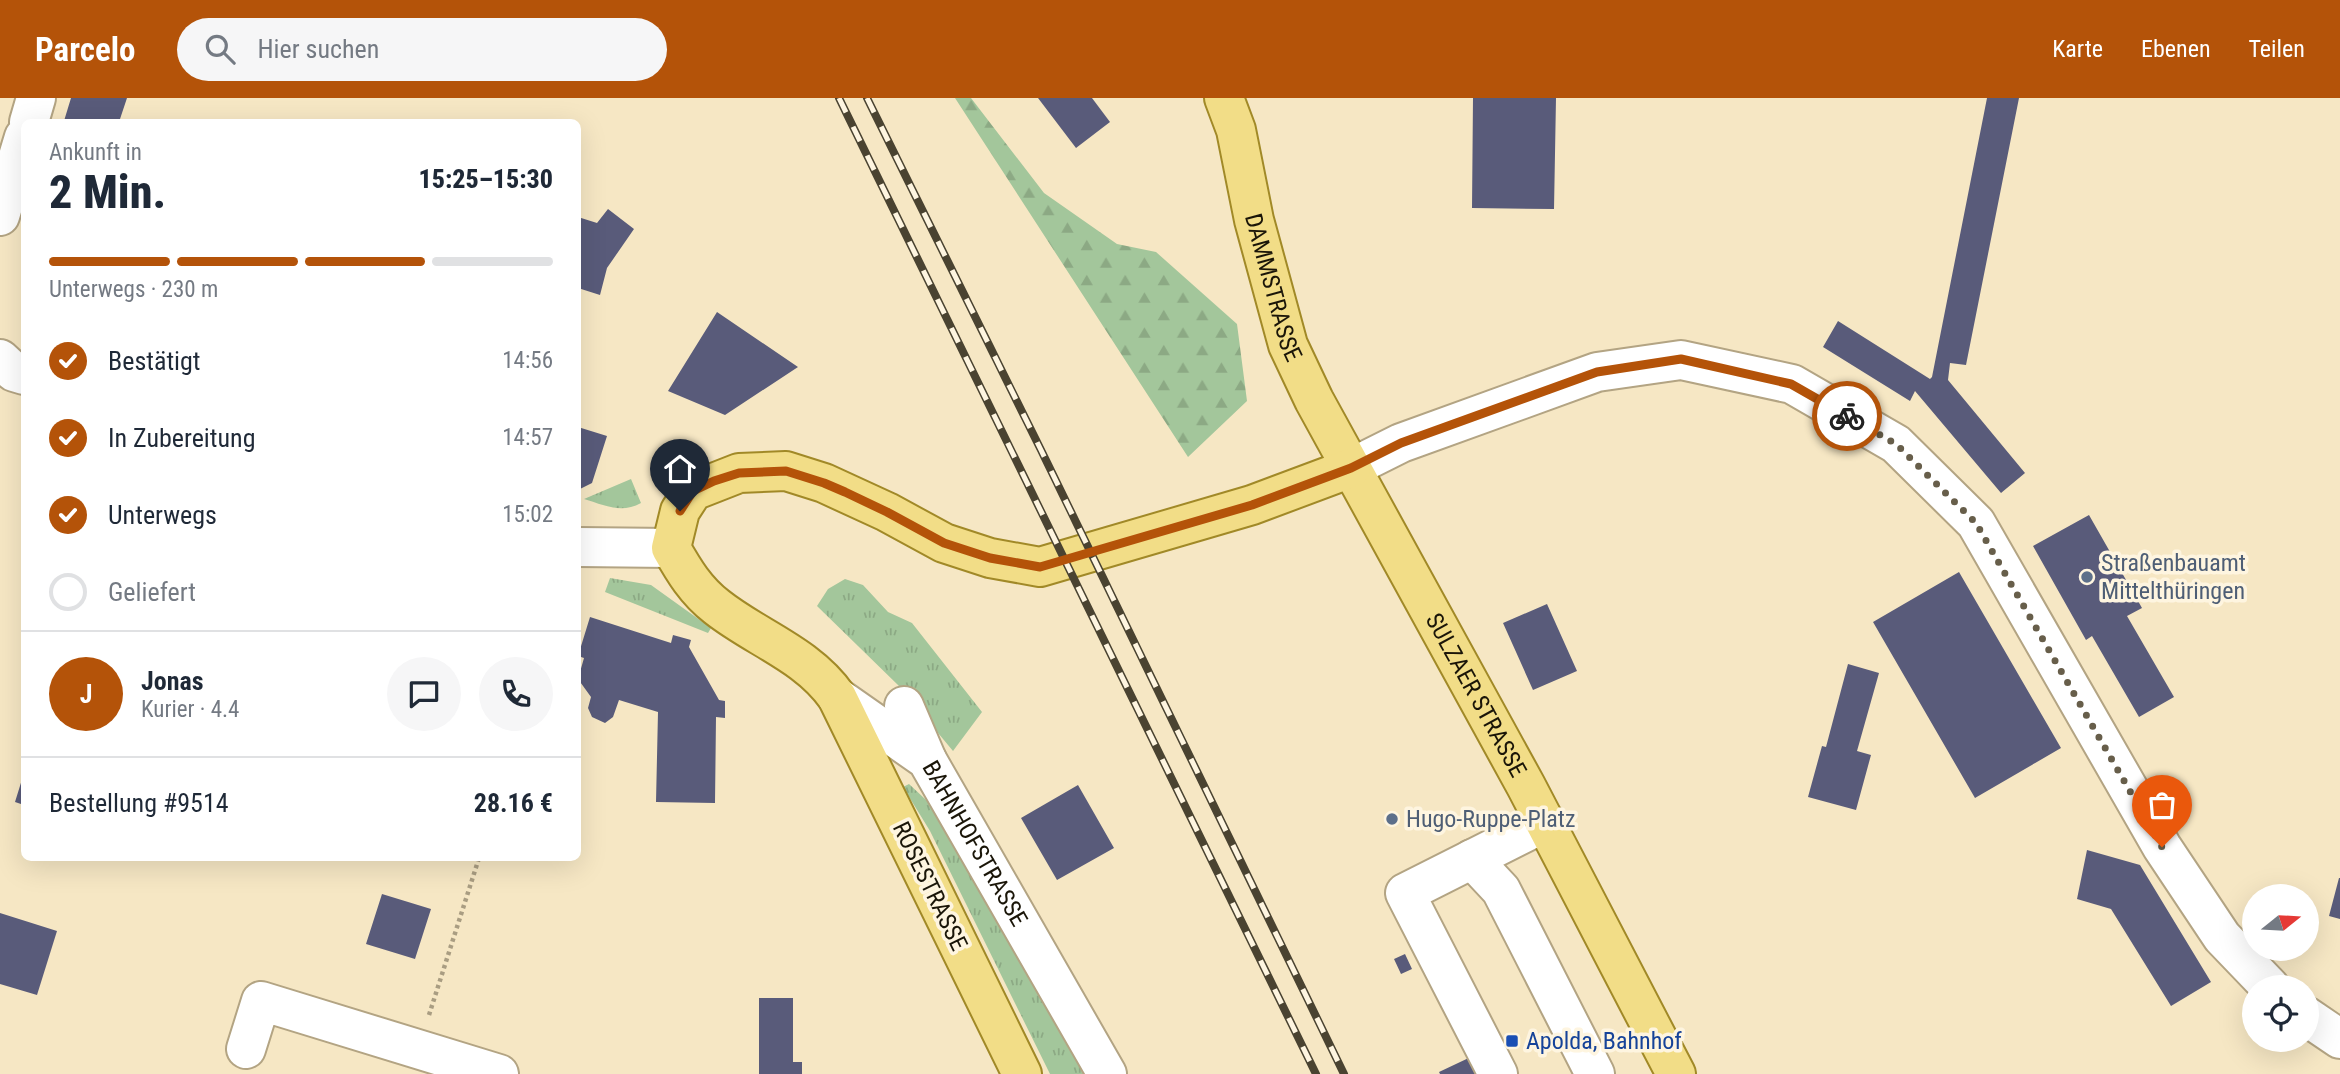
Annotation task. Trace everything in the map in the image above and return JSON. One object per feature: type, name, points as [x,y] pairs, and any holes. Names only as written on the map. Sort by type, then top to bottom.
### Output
[{"type":"main road","name":"DAMMSTRASSE","points":[[1224,98],[1237,130],[1254,220],[1288,345],[1351,468]]},
{"type":"main road","points":[[671,548],[680,511],[693,491],[739,473],[786,471],[824,483],[887,512],[944,543],[990,558],[1040,567],[1252,505],[1351,468]]},
{"type":"main road","name":"SULZAER STRASSE","points":[[1351,468],[1546,822],[1671,1073]]},
{"type":"main road","name":"BAHNHOFSTRASSE","points":[[671,548],[691,582],[717,608],[799,658],[837,697]]},
{"type":"main road","name":"ROSESTRASSE","points":[[837,697],[1022,1074]]},
{"type":"street","points":[[30,119],[36,98]]},
{"type":"street","points":[[0,216],[21,146]]},
{"type":"street","points":[[0,359],[14,372],[21,374]]},
{"type":"street","points":[[1351,468],[1401,443],[1597,372],[1681,359],[1791,384],[1896,444],[1976,523],[2162,847],[2222,937],[2258,975]]},
{"type":"street","points":[[581,547],[671,548]]},
{"type":"street","name":"BAHNHOFSTRASSE","points":[[837,697],[927,760],[1107,1074]]},
{"type":"street","points":[[904,706],[927,760]]},
{"type":"street","points":[[1498,1074],[1405,892],[1546,822]]},
{"type":"street","points":[[1472,859],[1501,890],[1595,1074]]},
{"type":"street","points":[[246,1049],[261,1001],[499,1074]]},
{"type":"street","points":[[2319,1025],[2340,1039]]},
{"type":"path","points":[[418,1049],[478,861]]},
{"type":"green space","points":[[955,98],[971,98],[1044,193],[1117,244],[1156,252],[1237,324],[1247,401],[1188,457]]},
{"type":"green space","points":[[631,479],[641,503],[634,506],[619,508],[584,499]]},
{"type":"green space","points":[[610,578],[651,585],[711,628],[708,633],[605,592]]},
{"type":"green space","points":[[845,579],[863,585],[888,612],[912,623],[982,712],[953,751],[899,686],[817,606],[828,589]]},
{"type":"green space","points":[[909,784],[954,826],[1095,1074],[1050,1074],[930,831],[903,787]]},
{"type":"building","points":[[71,98],[127,98],[120,119],[65,119]]},
{"type":"building","points":[[1038,98],[1092,98],[1110,122],[1076,148]]},
{"type":"building","points":[[1473,98],[1556,98],[1554,209],[1472,208]]},
{"type":"building","points":[[1987,98],[2019,98],[1966,365],[1950,363],[1948,380],[2025,473],[2001,493],[1915,391],[1910,401],[1823,347],[1838,321],[1930,379],[1932,377]]},
{"type":"building","points":[[608,209],[634,229],[607,268],[600,295],[581,289],[581,218],[597,223]]},
{"type":"building","points":[[717,312],[798,367],[725,415],[668,391]]},
{"type":"building","points":[[581,428],[607,436],[592,483],[581,488]]},
{"type":"building","name":"Straßenbauamt Mittelthüringen","points":[[2089,515],[2142,608],[2127,616],[2174,697],[2139,717],[2092,636],[2086,640],[2033,546]]},
{"type":"building","points":[[1959,572],[2061,748],[1975,798],[1873,622]]},
{"type":"building","points":[[1547,604],[1577,671],[1533,690],[1503,623]]},
{"type":"building","points":[[590,617],[671,643],[673,635],[691,640],[689,647],[719,700],[725,701],[725,718],[716,717],[715,803],[656,802],[658,712],[619,700],[613,717],[605,723],[592,717],[588,708],[591,697],[581,683],[584,658],[581,657],[581,646]]},
{"type":"building","points":[[1848,664],[1879,673],[1857,751],[1871,755],[1856,810],[1808,797],[1822,746],[1826,747]]},
{"type":"building","points":[[21,783],[21,804],[15,802]]},
{"type":"building","points":[[1078,785],[1114,848],[1057,880],[1021,818]]},
{"type":"building","points":[[2087,850],[2140,865],[2211,982],[2171,1006],[2111,909],[2077,899]]},
{"type":"building","points":[[2340,878],[2340,919],[2329,916]]},
{"type":"building","points":[[382,894],[431,909],[415,959],[366,944]]},
{"type":"building","points":[[0,913],[57,931],[37,995],[0,984]]},
{"type":"building","points":[[1405,954],[1412,969],[1401,974],[1394,959]]},
{"type":"building","points":[[759,998],[793,998],[793,1062],[802,1062],[802,1074],[759,1074]]},
{"type":"building","points":[[1475,1055],[1484,1074],[1440,1074],[1439,1072]]},
{"type":"railway","points":[[839,98],[1316,1074]]},
{"type":"railway","points":[[867,98],[1344,1074]]},
{"type":"way so far","points":[[1847,416],[1896,444],[1976,523],[2162,847]]},
{"type":"place","name":"Straßenbauamt Mittelthüringen","points":[[2087,577]]},
{"type":"place","name":"Hugo-Ruppe-Platz","points":[[1392,819]]},
{"type":"place","name":"Apolda, Bahnhof","points":[[1512,1041]]},
{"type":"route","points":[[680,511],[693,491],[714,481],[739,473],[786,471],[845,492],[944,543],[990,558],[1040,567],[1252,505],[1351,468],[1401,443],[1597,372],[1681,359],[1791,384],[1847,416]]}]
